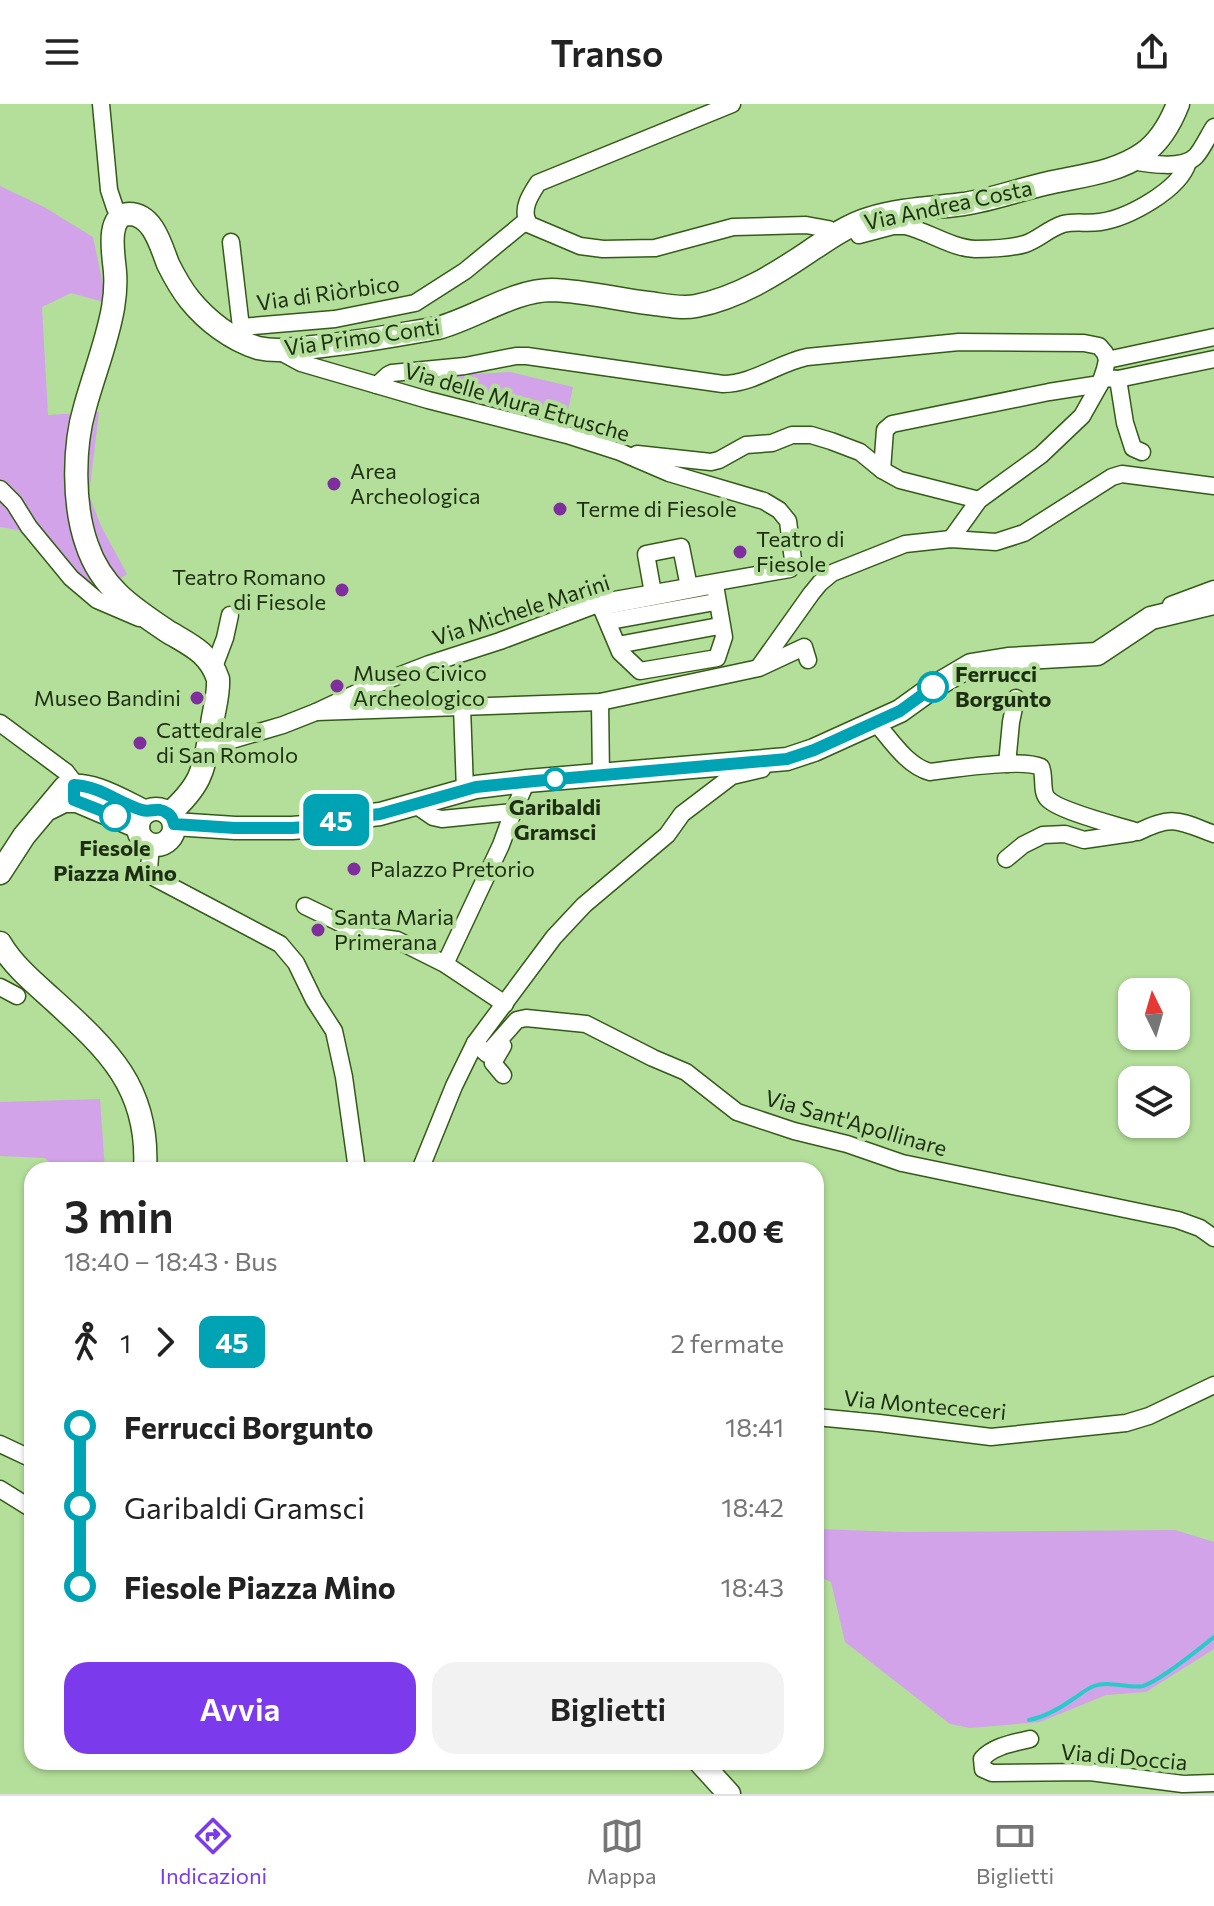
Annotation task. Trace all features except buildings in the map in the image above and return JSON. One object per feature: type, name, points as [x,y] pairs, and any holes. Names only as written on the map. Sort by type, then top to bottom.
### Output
[{"type":"street","points":[[101,104],[109,190],[115,208],[122,216],[113,231],[115,285],[110,324],[81,422],[77,464],[78,506],[88,548],[102,577],[116,593],[154,622],[203,654],[214,667],[219,685],[203,770],[197,783],[156,824],[149,869],[155,878],[280,944],[296,963],[334,1031],[347,1090],[356,1162]]},
{"type":"street","points":[[732,104],[538,183],[525,214],[528,224],[580,246],[603,249],[655,248],[733,227],[806,225],[850,231],[905,226],[973,249],[1024,244],[1060,225],[1078,221],[1099,222],[1127,215],[1172,187],[1214,127]]},
{"type":"street","name":"Via Andrea Costa","points":[[517,298],[553,290],[672,307],[704,304],[753,285],[867,219],[985,200],[1101,172],[1132,161],[1163,133],[1178,104]]},
{"type":"street","points":[[1132,161],[1157,165],[1188,162]]},
{"type":"street","name":"Via Primo Conti","points":[[122,216],[130,214],[141,217],[152,228],[178,283],[213,323],[230,335],[242,335],[260,348],[277,350],[334,345],[438,328],[517,298]]},
{"type":"street","name":"Via di Riòrbico","points":[[242,335],[415,303],[465,271],[527,220]]},
{"type":"street","points":[[231,242],[242,335]]},
{"type":"street","points":[[1107,360],[1214,337]]},
{"type":"street","points":[[377,385],[392,373],[465,366],[516,356],[735,384],[791,360],[807,357],[959,342],[1084,343],[1099,346],[1105,353],[1107,380],[1133,448],[1142,452]]},
{"type":"street","name":"Via delle Mura Etrusche","points":[[277,350],[301,363],[428,400],[567,435],[620,452],[669,473],[764,501],[784,514],[788,521],[793,565]]},
{"type":"street","points":[[882,470],[885,430],[892,424],[1214,359]]},
{"type":"street","points":[[951,539],[979,500],[1041,455],[1082,416],[1107,380]]},
{"type":"street","points":[[620,452],[711,462],[746,445],[772,443],[792,435],[811,435],[860,452],[900,480],[979,500]]},
{"type":"street","points":[[759,668],[811,594],[832,573],[905,544],[951,539],[996,542],[1024,533],[1112,477],[1122,474],[1214,486]]},
{"type":"street","points":[[0,489],[14,503],[50,555],[84,590],[106,604],[154,622]]},
{"type":"street","points":[[653,593],[646,554],[681,547],[689,587]]},
{"type":"street","name":"Via Michele Marini","points":[[316,712],[429,664],[653,593],[790,569],[793,565]]},
{"type":"street","points":[[605,610],[623,644],[643,662],[712,649],[720,639],[711,583]]},
{"type":"street","points":[[715,585],[724,637],[717,658],[640,671],[620,652],[605,610],[715,585]]},
{"type":"street","points":[[1172,611],[1171,605],[1214,589]]},
{"type":"street","points":[[605,610],[715,602]]},
{"type":"street","points":[[0,873],[15,847],[39,818],[74,793],[91,787],[156,824],[292,828],[380,814],[465,790],[527,781],[774,761],[799,755],[903,710],[965,667],[1008,659],[1097,654],[1143,621],[1172,611],[1214,603]]},
{"type":"street","points":[[214,667],[230,615]]},
{"type":"street","points":[[208,747],[316,712],[600,702],[759,668],[804,647],[808,660]]},
{"type":"street","points":[[1007,764],[1016,698]]},
{"type":"street","points":[[600,702],[601,776]]},
{"type":"street","points":[[462,707],[465,790]]},
{"type":"street","points":[[0,723],[59,765],[70,777],[74,793]]},
{"type":"street","points":[[876,723],[919,769],[930,772],[1035,764],[1044,773],[1048,799],[1065,809],[1138,832]]},
{"type":"street","points":[[423,1162],[475,1043],[554,937],[584,905],[667,835],[682,814],[732,776],[762,769],[774,761]]},
{"type":"street","points":[[445,964],[501,845],[527,781]]},
{"type":"street","points":[[414,804],[433,817],[442,819],[513,812]]},
{"type":"street","points":[[1006,859],[1023,845],[1043,835],[1065,834],[1084,840],[1138,832],[1159,822],[1177,821],[1214,834]]},
{"type":"street","points":[[305,906],[367,936],[397,940],[445,964],[505,1004]]},
{"type":"street","points":[[0,943],[23,972],[97,1039],[117,1065],[129,1085],[143,1124],[146,1162]]},
{"type":"street","points":[[0,987],[17,996]]},
{"type":"street","name":"Via Sant'Apollinare","points":[[517,1020],[526,1018],[586,1024],[686,1072],[737,1112],[794,1131],[847,1144],[902,1163],[1178,1220],[1200,1228],[1214,1238]]},
{"type":"street","points":[[475,1043],[487,1054],[517,1020]]},
{"type":"street","points":[[503,1075],[493,1063],[517,1020]]},
{"type":"street","name":"Via Montececeri","points":[[824,1418],[991,1437],[1126,1423],[1149,1416],[1214,1385]]},
{"type":"street","points":[[824,1409],[835,1419]]},
{"type":"street","points":[[0,1444],[24,1455]]},
{"type":"street","points":[[0,1489],[24,1504]]},
{"type":"street","name":"Via di Doccia","points":[[1022,1741],[986,1753],[982,1759],[983,1769],[992,1773],[1090,1772],[1183,1784],[1214,1783]]},
{"type":"street","points":[[707,1770],[729,1794]]},
{"type":"shaded area","points":[[0,186],[44,207],[93,237],[107,303],[71,293],[42,307],[48,415],[99,412],[89,495],[101,526],[127,574],[92,598],[18,530],[0,527]]},
{"type":"shaded area","points":[[510,372],[573,387],[567,415],[418,377]]},
{"type":"shaded area","points":[[100,1099],[104,1162],[49,1162],[45,1158],[0,1156],[0,1102]]},
{"type":"shaded area","points":[[824,1529],[902,1532],[1175,1530],[1214,1542],[1214,1649],[1146,1692],[1106,1695],[1040,1722],[970,1728],[950,1724],[845,1642],[831,1582],[824,1579]]},
{"type":"waterway","points":[[1029,1720],[1052,1712],[1094,1686],[1137,1687],[1150,1683],[1214,1637]]},
{"type":"bus line","name":"45","points":[[115,816],[74,800],[74,785],[91,787],[146,812],[164,811],[174,824],[235,828],[317,826],[337,819],[380,814],[476,787],[787,759],[876,723],[900,711],[933,687]]},
{"type":"place","name":"Area Archeologica","points":[[334,484]]},
{"type":"place","name":"Terme di Fiesole","points":[[560,509]]},
{"type":"place","name":"Teatro di Fiesole","points":[[740,552]]},
{"type":"place","name":"Teatro Romano di Fiesole","points":[[342,590]]},
{"type":"place","name":"Museo Civico Archeologico","points":[[337,686]]},
{"type":"place","name":"Ferrucci Borgunto","points":[[933,687]]},
{"type":"place","name":"Museo Bandini","points":[[197,698]]},
{"type":"place","name":"Cattedrale di San Romolo","points":[[140,743]]},
{"type":"place","name":"Garibaldi Gramsci","points":[[555,779]]},
{"type":"place","name":"Fiesole Piazza Mino","points":[[115,816]]},
{"type":"place","name":"Palazzo Pretorio","points":[[354,869]]},
{"type":"place","name":"Santa Maria Primerana","points":[[318,930]]}]
